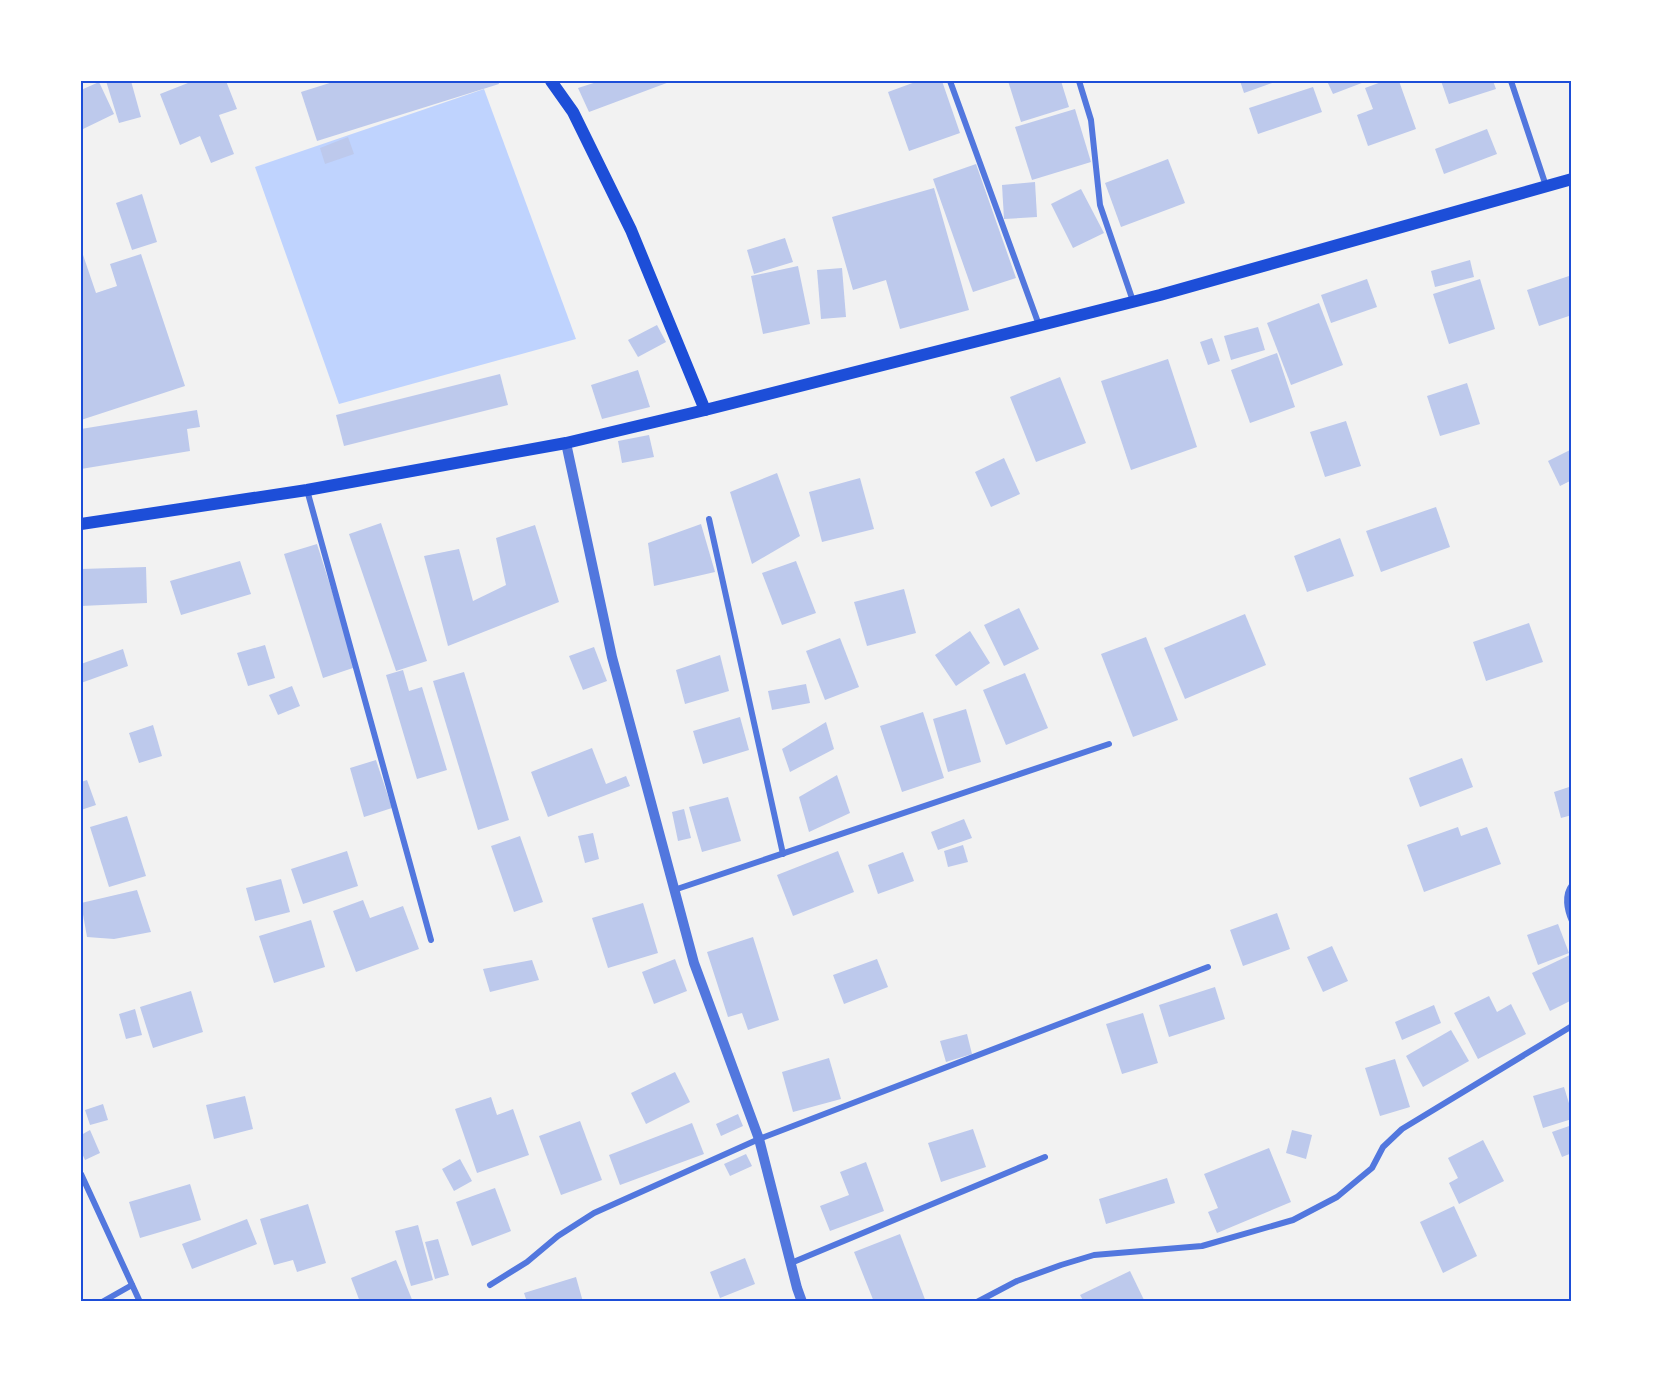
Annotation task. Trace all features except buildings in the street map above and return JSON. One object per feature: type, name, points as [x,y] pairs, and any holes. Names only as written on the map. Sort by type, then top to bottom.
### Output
[{"type":"main road","points":[[551,81],[573,112],[631,230],[705,410]]},
{"type":"main road","points":[[81,524],[307,490],[566,443],[1133,302],[1572,179]]},
{"type":"street","points":[[950,81],[1039,325]]},
{"type":"street","points":[[1079,81],[1091,120],[1100,205],[1133,302]]},
{"type":"street","points":[[1511,81],[1546,187]]},
{"type":"street","points":[[566,443],[612,657],[694,963],[759,1139],[802,1302]]},
{"type":"street","points":[[307,490],[431,940]]},
{"type":"street","points":[[709,519],[783,854]]},
{"type":"street","points":[[674,890],[1109,744]]},
{"type":"street","points":[[1572,885],[1569,889],[1567,910],[1572,921]]},
{"type":"street","points":[[490,1285],[527,1262],[558,1236],[594,1213],[759,1139],[1208,967]]},
{"type":"street","points":[[977,1302],[1017,1281],[1061,1264],[1094,1256],[1202,1246],[1293,1220],[1337,1197],[1372,1168],[1383,1147],[1402,1129],[1572,1026]]},
{"type":"street","points":[[791,1263],[1045,1157]]},
{"type":"street","points":[[81,1174],[140,1302]]},
{"type":"street","points":[[102,1302],[132,1285]]},
{"type":"water","points":[[484,89],[576,339],[339,404],[255,167]]}]
